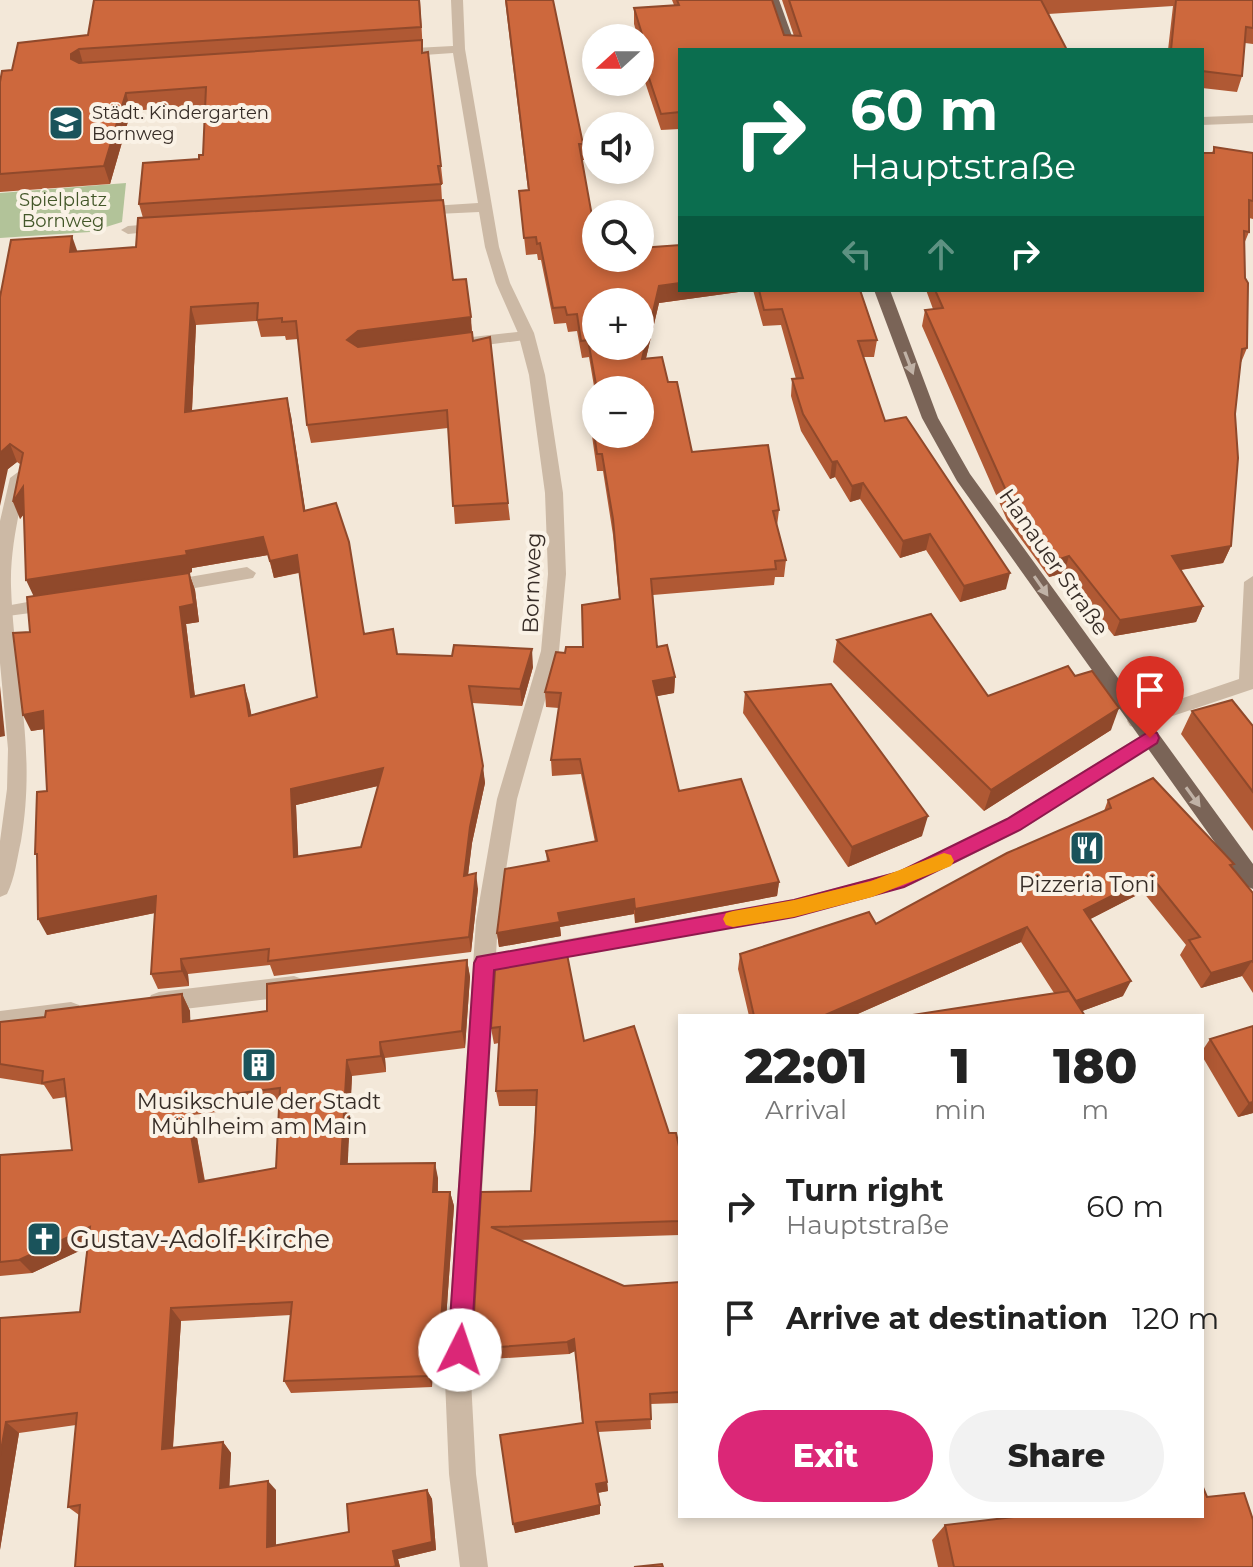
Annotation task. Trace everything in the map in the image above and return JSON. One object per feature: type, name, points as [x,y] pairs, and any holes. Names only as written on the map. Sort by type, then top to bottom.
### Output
[{"type":"main road","points":[[773,0],[790,48]]},
{"type":"main road","name":"Hanauer Straße","points":[[883,292],[930,418],[945,447],[1253,880]]},
{"type":"street","name":"Bornweg","points":[[457,0],[459,49],[484,207],[498,269],[527,336],[537,375],[554,493],[556,604],[545,672],[507,799],[487,921],[492,961],[458,1380],[463,1494],[474,1567]]},
{"type":"street","points":[[381,54],[459,49]]},
{"type":"street","points":[[1204,121],[1253,119]]},
{"type":"street","points":[[407,212],[484,207]]},
{"type":"street","points":[[128,230],[174,227]]},
{"type":"street","points":[[441,345],[527,336]]},
{"type":"street","points":[[0,888],[16,809],[19,774],[18,732],[1,565],[19,470]]},
{"type":"street","points":[[144,590],[247,573]]},
{"type":"street","points":[[492,961],[794,908],[904,879],[1013,825],[1144,730],[1250,682],[1253,582]]},
{"type":"street","points":[[4,612],[66,603]]},
{"type":"street","points":[[141,1004],[312,983]]},
{"type":"street","points":[[0,1021],[94,1010]]},
{"type":"green space","name":"Spielplatz Bornweg","points":[[126,183],[122,222],[90,232],[0,238],[0,193]]},
{"type":"building","points":[[94,0],[419,0],[421,27],[79,49],[71,54],[71,59],[79,63],[422,40],[422,53],[428,52],[441,184],[139,204],[143,163],[199,159],[199,155],[203,155],[206,87],[126,93],[104,166],[0,174],[2,71],[12,70],[18,43],[88,35]]},
{"type":"building","points":[[506,0],[553,0],[582,139],[582,144],[579,144],[582,184],[586,184],[589,200],[582,200],[582,272],[654,272],[654,247],[678,245],[678,283],[659,286],[654,307],[654,288],[582,288],[581,341],[577,314],[567,315],[565,307],[553,308],[540,243],[537,244],[536,237],[524,238],[519,191],[529,190]]},
{"type":"building","points":[[677,0],[772,0],[784,35],[801,36],[789,0],[1041,0],[1066,48],[678,48],[678,112],[661,114],[654,93],[654,24],[639,24],[634,8],[679,5]]},
{"type":"building","points":[[1176,0],[1253,0],[1253,28],[1246,27],[1242,76],[1204,71],[1204,48],[1171,48]]},
{"type":"building","points":[[1214,147],[1253,153],[1253,201],[1249,200],[1249,232],[1244,231],[1245,278],[1248,283],[1247,348],[1242,349],[1235,414],[1238,458],[1231,546],[1172,556],[1203,606],[1120,620],[1069,556],[1054,561],[1012,504],[925,310],[943,308],[936,292],[1204,292],[1204,153],[1214,153]]},
{"type":"building","points":[[443,200],[453,280],[466,279],[471,317],[358,331],[347,340],[358,347],[472,332],[473,341],[490,337],[508,503],[453,506],[447,410],[307,425],[296,321],[282,322],[282,318],[257,320],[258,303],[191,307],[185,412],[287,398],[304,511],[336,503],[349,542],[364,634],[393,629],[397,654],[452,656],[454,645],[532,649],[520,689],[469,686],[483,766],[470,827],[464,876],[476,873],[469,937],[268,961],[269,949],[181,959],[182,971],[151,974],[156,896],[38,919],[35,854],[37,792],[47,791],[43,711],[23,715],[13,633],[30,632],[27,597],[189,573],[194,604],[180,607],[191,697],[244,685],[249,716],[317,697],[297,555],[270,561],[263,537],[186,551],[187,555],[26,580],[23,487],[13,502],[23,453],[10,444],[0,454],[0,297],[11,240],[72,236],[70,252],[136,247],[138,218]],"holes":[[[383,768],[361,847],[294,857],[291,789]]]},
{"type":"building","points":[[760,292],[861,292],[877,340],[858,341],[885,421],[906,417],[1010,573],[964,586],[930,534],[903,541],[863,483],[852,486],[837,461],[832,462],[803,414],[792,379],[803,378],[782,309],[764,310]]},
{"type":"building","points":[[662,357],[668,382],[677,382],[692,452],[768,445],[779,510],[773,511],[786,560],[775,561],[776,569],[651,579],[657,647],[667,645],[675,677],[653,681],[679,791],[741,779],[779,882],[635,909],[634,899],[558,913],[560,922],[497,933],[505,869],[549,861],[546,851],[597,841],[580,759],[551,760],[561,693],[545,692],[556,652],[565,653],[566,647],[583,647],[582,605],[620,599],[613,519],[602,454],[597,454],[596,448],[654,448],[654,376],[594,376],[592,360],[654,360]]},
{"type":"building","points":[[931,614],[988,696],[1068,666],[1075,676],[1092,671],[1119,708],[991,790],[837,640]]},
{"type":"building","points":[[831,684],[928,816],[852,847],[745,692]]},
{"type":"building","points":[[1232,700],[1253,726],[1253,792],[1192,711]]},
{"type":"building","points":[[1153,778],[1234,864],[1230,865],[1253,893],[1253,962],[1211,973],[1189,940],[1200,937],[1151,876],[1084,910],[1131,981],[1076,1001],[1027,927],[828,1014],[754,1014],[740,954],[869,912],[876,924],[1007,853],[1111,808],[1108,800]]},
{"type":"building","points":[[565,944],[584,1041],[634,1026],[669,1133],[676,1133],[678,1142],[678,1221],[491,1227],[624,1286],[678,1282],[678,1392],[650,1394],[651,1419],[596,1422],[607,1482],[596,1484],[600,1505],[513,1524],[500,1435],[583,1423],[574,1339],[472,1349],[481,1192],[531,1191],[535,1132],[537,1090],[496,1091],[500,1027],[491,1028],[496,957]]},
{"type":"building","points":[[467,960],[462,1031],[380,1042],[381,1056],[347,1060],[341,1164],[435,1163],[433,1192],[450,1192],[439,1351],[429,1351],[428,1376],[284,1381],[292,1302],[171,1308],[162,1449],[223,1442],[220,1488],[268,1481],[267,1547],[349,1532],[347,1504],[427,1490],[432,1542],[393,1551],[396,1566],[393,1567],[75,1567],[80,1505],[68,1507],[77,1413],[6,1422],[0,1456],[0,1318],[80,1312],[90,1227],[19,1260],[0,1262],[0,1155],[72,1150],[64,1079],[42,1083],[43,1071],[0,1064],[0,1022],[45,1017],[46,1011],[182,994],[183,1022],[267,1011],[267,984]],"holes":[[[280,1088],[276,1168],[199,1182],[185,1100]]]},
{"type":"building","points":[[1069,991],[1084,1014],[919,1014]]},
{"type":"building","points":[[1253,1026],[1253,1102],[1249,1103],[1210,1039]]},
{"type":"building","points":[[1204,1490],[1207,1497],[1244,1493],[1253,1520],[1253,1567],[954,1567],[945,1525],[1006,1518],[1204,1518]]},
{"type":"building","points":[[662,1564],[663,1567],[634,1567]]},
{"type":"slow traffic","points":[[733,919],[872,889],[944,861]]},
{"type":"place","name":"Städt. Kindergarten Bornweg","points":[[66,123]]},
{"type":"place","name":"Pizzeria Toni","points":[[1087,848]]},
{"type":"place","name":"Musikschule der Stadt Mühlheim am Main","points":[[259,1065]]},
{"type":"place","name":"Gustav-Adolf-Kirche","points":[[44,1239]]},
{"type":"route","points":[[460,1350],[484,963],[794,908],[904,879],[1013,825],[1150,738]]}]
